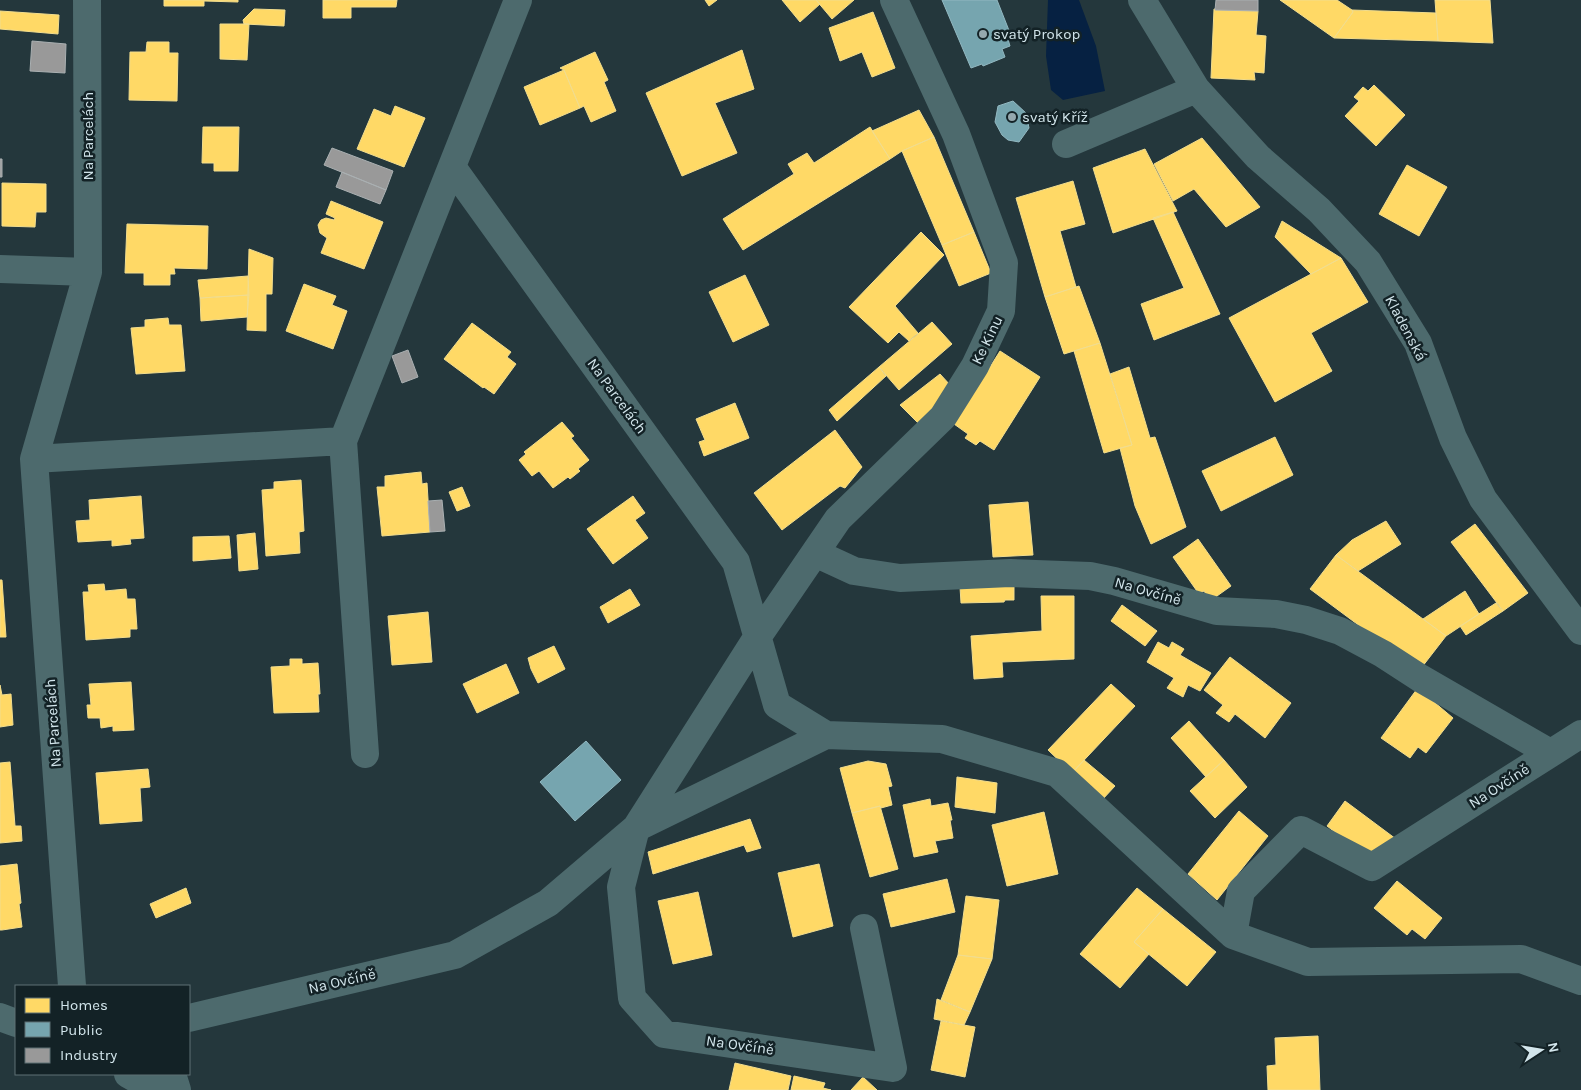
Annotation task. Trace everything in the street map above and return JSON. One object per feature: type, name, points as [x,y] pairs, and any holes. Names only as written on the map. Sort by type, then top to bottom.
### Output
[{"type":"street","name":"Na Parcelách","points":[[72,985],[34,459],[88,272],[87,0]]},
{"type":"street","points":[[365,754],[343,440],[518,0]]},
{"type":"street","name":"Ke Kinu","points":[[815,553],[838,519],[943,417],[974,366],[1001,311],[1004,263],[956,134],[894,0]]},
{"type":"street","name":"Kladenská","points":[[1142,0],[1196,89],[1258,157],[1319,210],[1368,262],[1418,343],[1453,438],[1483,499],[1581,631]]},
{"type":"street","points":[[1066,144],[1196,89]]},
{"type":"street","name":"Na Parcelách","points":[[452,167],[736,562],[758,636]]},
{"type":"street","points":[[0,269],[88,272]]},
{"type":"street","points":[[34,459],[343,440]]},
{"type":"street","name":"Na Ovčíně","points":[[864,928],[893,1068],[664,1034],[632,998],[621,887],[636,828],[758,636],[815,553],[854,571],[900,578],[1010,572],[1090,576],[1217,610],[1276,614],[1306,620],[1340,631],[1383,654],[1420,678],[1550,753]]},
{"type":"street","name":"Na Ovčíně","points":[[758,636],[777,705],[826,735]]},
{"type":"street","name":"Na Ovčíně","points":[[1233,936],[1241,891],[1301,830],[1372,867],[1581,734]]},
{"type":"street","name":"Na Ovčíně","points":[[190,1018],[454,955],[548,903],[636,828],[826,735],[942,739],[1057,773],[1233,936],[1308,962],[1521,959],[1581,981]]},
{"type":"street","points":[[0,1017],[15,1023]]},
{"type":"street","points":[[130,1075],[156,1090]]},
{"type":"street","points":[[172,1075],[177,1090]]},
{"type":"water","points":[[1048,0],[1079,0],[1096,46],[1105,91],[1063,100],[1051,90],[1046,56]]},
{"type":"building: Homes","points":[[164,0],[238,0],[238,2],[204,1],[204,6],[164,6]]},
{"type":"building: Homes","points":[[323,0],[397,0],[396,7],[351,7],[351,18],[323,18]]},
{"type":"building: Homes","points":[[705,0],[717,0],[709,6]]},
{"type":"building: Homes","points":[[782,0],[816,0],[820,4],[800,22]]},
{"type":"building: Homes","points":[[816,0],[854,0],[832,19]]},
{"type":"building: Homes","points":[[1280,0],[1337,0],[1353,12],[1334,38]]},
{"type":"building: Homes","points":[[1435,0],[1490,0],[1493,43],[1438,41]]},
{"type":"building: Homes","points":[[254,9],[285,10],[284,26],[244,24],[243,20]]},
{"type":"building: Homes","points":[[1214,9],[1258,11],[1256,35],[1266,36],[1264,73],[1254,72],[1255,80],[1211,78]]},
{"type":"building: Homes","points":[[1352,10],[1436,13],[1438,41],[1334,38],[1353,12]]},
{"type":"building: Homes","points":[[0,11],[59,15],[58,34],[0,29]]},
{"type":"building: Homes","points":[[873,12],[895,68],[872,77],[862,52],[840,61],[829,28]]},
{"type":"building: Homes","points":[[220,24],[249,24],[247,60],[220,59]]},
{"type":"building: Homes","points":[[147,42],[169,42],[169,53],[178,53],[177,101],[129,100],[130,52],[146,52]]},
{"type":"building: Homes","points":[[742,50],[754,89],[715,103],[737,153],[682,176],[646,93]]},
{"type":"building: Homes","points":[[595,52],[608,80],[604,82],[616,111],[591,122],[584,106],[580,108],[564,70],[560,68]]},
{"type":"building: Homes","points":[[564,70],[580,108],[540,125],[524,87]]},
{"type":"building: Homes","points":[[1374,85],[1405,115],[1376,146],[1345,116],[1359,101],[1354,97],[1363,87],[1368,91]]},
{"type":"building: Homes","points":[[395,106],[425,118],[404,167],[357,149],[374,109],[391,116]]},
{"type":"building: Homes","points":[[919,110],[934,137],[902,151],[890,159],[872,131]]},
{"type":"building: Homes","points":[[203,127],[239,127],[238,171],[214,171],[214,163],[202,163]]},
{"type":"building: Homes","points":[[870,127],[890,159],[743,250],[723,219],[794,174],[788,164],[807,153],[814,163]]},
{"type":"building: Homes","points":[[934,137],[974,232],[942,245],[902,151]]},
{"type":"building: Homes","points":[[1202,138],[1260,207],[1226,227],[1194,189],[1173,201],[1154,164]]},
{"type":"building: Homes","points":[[1145,149],[1177,211],[1113,233],[1093,168]]},
{"type":"building: Homes","points":[[1407,165],[1447,187],[1419,236],[1379,214]]},
{"type":"building: Homes","points":[[1073,181],[1085,224],[1060,231],[1076,287],[1045,297],[1016,198]]},
{"type":"building: Homes","points":[[2,183],[46,184],[46,212],[36,212],[35,227],[2,226]]},
{"type":"building: Homes","points":[[331,201],[383,222],[364,269],[321,253],[327,238],[320,233],[318,225],[321,220],[326,218],[334,220],[335,218],[326,214]]},
{"type":"building: Homes","points":[[1173,212],[1220,314],[1154,340],[1141,304],[1184,288],[1153,218]]},
{"type":"building: Homes","points":[[1282,221],[1341,258],[1311,274],[1275,237]]},
{"type":"building: Homes","points":[[127,224],[208,226],[207,269],[174,268],[175,274],[170,274],[170,285],[144,285],[144,273],[125,273]]},
{"type":"building: Homes","points":[[921,232],[944,255],[895,306],[918,333],[909,341],[899,332],[888,343],[849,307]]},
{"type":"building: Homes","points":[[974,232],[991,273],[959,286],[942,245]]},
{"type":"building: Homes","points":[[249,249],[273,258],[272,294],[266,294],[266,331],[247,330]]},
{"type":"building: Homes","points":[[1341,258],[1368,302],[1311,333],[1332,371],[1275,402],[1229,318]]},
{"type":"building: Homes","points":[[745,275],[769,325],[733,342],[709,292]]},
{"type":"building: Homes","points":[[248,276],[249,295],[200,298],[198,280]]},
{"type":"building: Homes","points":[[304,284],[336,296],[332,305],[347,311],[333,349],[286,331]]},
{"type":"building: Homes","points":[[1079,286],[1100,343],[1064,354],[1045,297]]},
{"type":"building: Homes","points":[[249,295],[247,317],[201,321],[200,298]]},
{"type":"building: Homes","points":[[168,318],[169,325],[181,325],[185,371],[136,374],[131,328],[145,327],[145,320]]},
{"type":"building: Homes","points":[[932,322],[952,344],[899,390],[879,367]]},
{"type":"building: Homes","points":[[472,323],[511,352],[507,357],[516,364],[494,394],[444,359]]},
{"type":"building: Homes","points":[[1100,343],[1132,445],[1104,453],[1074,351]]},
{"type":"building: Homes","points":[[1000,351],[1040,377],[994,450],[980,441],[976,445],[965,438],[968,434],[954,424]]},
{"type":"building: Homes","points":[[879,367],[886,376],[837,421],[829,410]]},
{"type":"building: Homes","points":[[1129,367],[1150,438],[1155,437],[1186,527],[1151,544],[1135,506],[1120,448],[1132,445],[1110,374]]},
{"type":"building: Homes","points":[[940,374],[951,386],[919,424],[900,405]]},
{"type":"building: Homes","points":[[735,403],[749,438],[704,456],[699,442],[705,440],[696,419]]},
{"type":"building: Homes","points":[[562,422],[574,436],[571,438],[589,460],[570,479],[568,477],[553,488],[539,471],[532,476],[519,460],[526,454],[524,452]]},
{"type":"building: Homes","points":[[835,430],[862,467],[845,488],[840,486],[782,530],[754,493]]},
{"type":"building: Homes","points":[[1275,437],[1293,475],[1221,511],[1202,471]]},
{"type":"building: Homes","points":[[421,472],[422,484],[427,483],[430,532],[382,536],[377,487],[385,487],[385,476]]},
{"type":"building: Homes","points":[[301,480],[304,531],[299,532],[300,553],[266,556],[262,490],[274,489],[274,482]]},
{"type":"building: Homes","points":[[462,487],[470,506],[457,511],[449,492]]},
{"type":"building: Homes","points":[[141,496],[144,538],[130,539],[131,544],[112,546],[112,540],[78,542],[76,521],[90,520],[89,500]]},
{"type":"building: Homes","points":[[633,496],[645,513],[635,520],[648,538],[613,564],[587,529]]},
{"type":"building: Homes","points":[[1028,502],[1033,555],[993,557],[989,505]]},
{"type":"building: Homes","points":[[1386,521],[1401,544],[1358,571],[1336,555],[1352,540]]},
{"type":"building: Homes","points":[[1475,524],[1528,593],[1503,611],[1451,542]]},
{"type":"building: Homes","points":[[255,533],[258,569],[239,571],[237,535]]},
{"type":"building: Homes","points":[[229,536],[231,558],[193,561],[193,537]]},
{"type":"building: Homes","points":[[1198,539],[1231,586],[1210,601],[1204,591],[1199,594],[1173,557]]},
{"type":"building: Homes","points":[[1336,555],[1446,636],[1422,667],[1400,656],[1310,589]]},
{"type":"building: Homes","points":[[0,580],[2,580],[6,637],[0,637]]},
{"type":"building: Homes","points":[[104,584],[105,591],[126,589],[127,599],[135,599],[137,629],[130,629],[130,637],[86,640],[83,592],[89,592],[88,585]]},
{"type":"building: Homes","points":[[1014,586],[1014,600],[961,603],[960,587]]},
{"type":"building: Homes","points":[[630,589],[640,605],[608,623],[600,607]]},
{"type":"building: Homes","points":[[1465,591],[1479,614],[1446,636],[1423,619]]},
{"type":"building: Homes","points":[[1041,596],[1074,596],[1074,659],[1002,662],[1003,677],[974,679],[971,636],[1042,631]]},
{"type":"building: Homes","points":[[1496,603],[1503,611],[1466,635],[1460,626]]},
{"type":"building: Homes","points":[[1122,605],[1157,631],[1145,646],[1111,621]]},
{"type":"building: Homes","points":[[428,612],[432,662],[392,665],[388,616]]},
{"type":"building: Homes","points":[[1158,642],[1169,648],[1172,642],[1184,649],[1180,655],[1211,673],[1200,691],[1188,685],[1183,697],[1167,688],[1174,678],[1147,662]]},
{"type":"building: Homes","points":[[554,646],[565,669],[538,683],[528,658]]},
{"type":"building: Homes","points":[[1230,657],[1291,703],[1265,738],[1235,714],[1229,722],[1216,713],[1223,705],[1204,690]]},
{"type":"building: Homes","points":[[290,659],[302,659],[302,664],[318,663],[319,712],[274,713],[271,667],[290,666]]},
{"type":"building: Homes","points":[[506,664],[519,693],[477,713],[463,684]]},
{"type":"building: Homes","points":[[131,682],[134,730],[113,731],[113,726],[101,728],[100,718],[88,718],[87,705],[91,705],[89,684]]},
{"type":"building: Homes","points":[[1111,684],[1135,706],[1072,773],[1048,750]]},
{"type":"building: Homes","points":[[0,685],[2,695],[11,694],[13,725],[0,727]]},
{"type":"building: Homes","points":[[1417,689],[1453,718],[1426,753],[1418,747],[1410,758],[1381,738]]},
{"type":"building: Homes","points":[[1189,721],[1224,760],[1206,777],[1171,738]]},
{"type":"building: Homes","points":[[1084,760],[1115,786],[1102,800],[1072,773]]},
{"type":"building: Homes","points":[[1224,760],[1247,787],[1215,818],[1190,791]]},
{"type":"building: Homes","points":[[868,761],[886,764],[892,786],[888,787],[892,805],[852,813],[840,768]]},
{"type":"building: Homes","points":[[10,762],[15,826],[21,826],[22,841],[0,843],[0,763]]},
{"type":"building: Homes","points":[[148,769],[150,787],[140,788],[142,821],[100,824],[96,773]]},
{"type":"building: Homes","points":[[957,777],[997,783],[995,813],[955,807]]},
{"type":"building: Homes","points":[[930,799],[931,806],[948,803],[952,820],[950,820],[953,838],[935,841],[938,852],[914,857],[903,805]]},
{"type":"building: Homes","points":[[1345,801],[1396,839],[1373,861],[1327,826]]},
{"type":"building: Homes","points":[[880,806],[898,869],[870,877],[852,813]]},
{"type":"building: Homes","points":[[1239,811],[1268,836],[1217,900],[1188,874]]},
{"type":"building: Homes","points":[[1044,812],[1058,874],[1007,886],[992,825]]},
{"type":"building: Homes","points":[[750,819],[761,848],[747,852],[744,845],[653,874],[648,852]]},
{"type":"building: Homes","points":[[17,864],[22,927],[0,930],[0,866]]},
{"type":"building: Homes","points":[[819,864],[833,926],[793,937],[778,873]]},
{"type":"building: Homes","points":[[947,879],[955,912],[891,927],[883,894]]},
{"type":"building: Homes","points":[[1397,881],[1442,918],[1425,939],[1412,929],[1407,935],[1374,908]]},
{"type":"building: Homes","points":[[186,888],[191,903],[156,918],[150,904]]},
{"type":"building: Homes","points":[[1137,888],[1163,909],[1134,942],[1149,954],[1120,988],[1080,954]]},
{"type":"building: Homes","points":[[698,892],[712,955],[673,964],[658,901]]},
{"type":"building: Homes","points":[[966,896],[999,900],[992,959],[958,955]]},
{"type":"building: Homes","points":[[1163,909],[1216,952],[1187,986],[1134,942]]},
{"type":"building: Homes","points":[[958,955],[992,959],[970,1012],[941,1000]]},
{"type":"building: Homes","points":[[937,999],[970,1012],[964,1025],[934,1019]]},
{"type":"building: Homes","points":[[941,1021],[975,1027],[965,1077],[931,1070]]},
{"type":"building: Homes","points":[[1318,1036],[1320,1090],[1268,1090],[1267,1066],[1276,1065],[1275,1038]]},
{"type":"building: Homes","points":[[735,1063],[791,1076],[788,1090],[729,1090]]},
{"type":"building: Homes","points":[[794,1076],[825,1083],[823,1088],[831,1090],[791,1090]]},
{"type":"building: Homes","points":[[863,1077],[877,1090],[851,1090]]},
{"type":"building: Public","name":"svatý Prokop","points":[[942,0],[997,0],[1010,33],[1007,36],[1010,46],[1002,49],[1005,57],[983,66],[982,64],[971,68]]},
{"type":"building: Public","name":"svatý Kříž","points":[[1013,101],[1026,113],[1029,128],[1019,142],[1008,140],[1002,135],[995,122],[998,106]]},
{"type":"building: Public","points":[[586,741],[621,780],[575,821],[540,782]]},
{"type":"building: Industry","points":[[1216,0],[1258,0],[1258,11],[1215,10]]},
{"type":"building: Industry","points":[[32,41],[66,44],[65,73],[30,71]]},
{"type":"building: Industry","points":[[332,148],[393,171],[386,190],[324,165]]},
{"type":"building: Industry","points":[[0,159],[2,159],[2,177],[0,177]]},
{"type":"building: Industry","points":[[342,172],[386,190],[380,204],[336,187]]},
{"type":"building: Industry","points":[[408,350],[418,377],[402,383],[392,356]]},
{"type":"building: Industry","points":[[442,500],[445,531],[430,532],[428,501]]},
{"type":"place","name":"svatý Prokop","points":[[983,34]]},
{"type":"place","name":"svatý Kříž","points":[[1012,117]]}]
